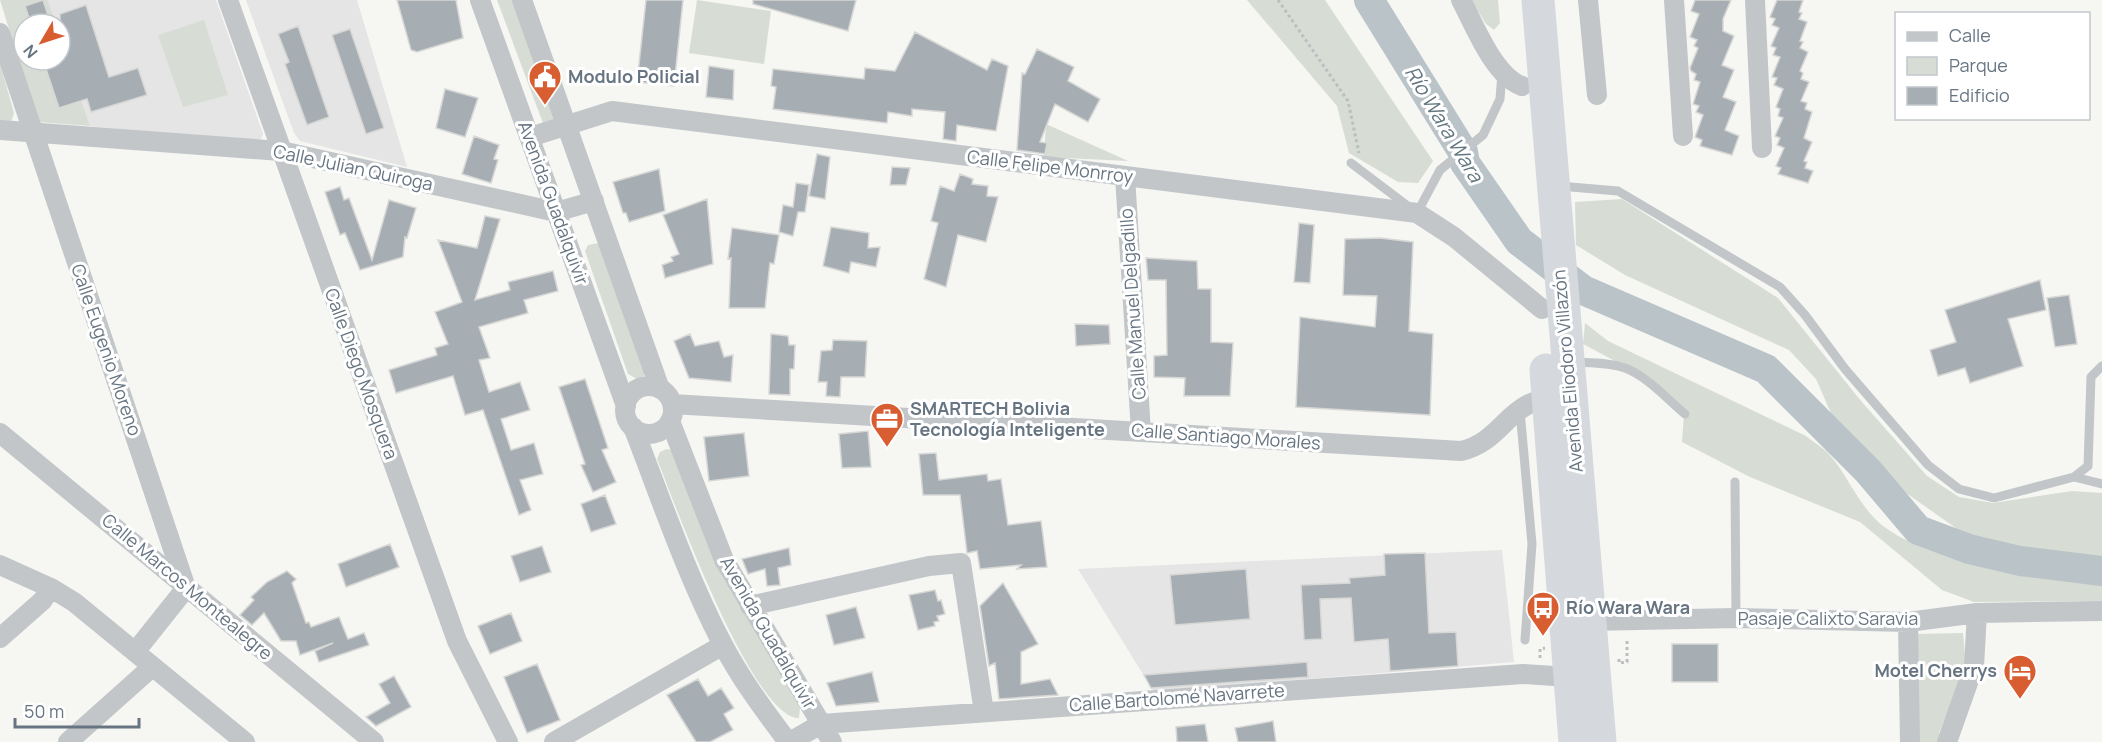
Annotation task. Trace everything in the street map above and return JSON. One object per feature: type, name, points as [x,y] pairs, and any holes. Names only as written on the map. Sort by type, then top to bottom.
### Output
[{"type":"highway","name":"Avenida Eliodoro Villazón","points":[[1515,0],[1512,79],[1545,218],[1548,307],[1534,405],[1569,677],[1575,742]]},
{"type":"highway","name":"Avenida Eliodoro Villazón","points":[[1538,0],[1553,186],[1545,218]]},
{"type":"highway","name":"Avenida Eliodoro Villazón","points":[[1548,307],[1567,362],[1600,742]]},
{"type":"street","name":"Calle Diego Mosquera","points":[[228,0],[457,641],[508,742]]},
{"type":"street","name":"Avenida Guadalquivir","points":[[480,0],[626,406]]},
{"type":"street","name":"Avenida Guadalquivir","points":[[522,0],[724,560],[832,742]]},
{"type":"street","points":[[1461,0],[1512,79]]},
{"type":"street","points":[[1588,0],[1597,95]]},
{"type":"street","points":[[1674,0],[1683,136]]},
{"type":"street","points":[[1755,0],[1762,148]]},
{"type":"street","name":"Calle Eugenio Moreno","points":[[0,33],[186,588]]},
{"type":"street","name":"Calle Felipe Monrroy","points":[[530,137],[612,111],[1417,213],[1454,237],[1548,307]]},
{"type":"street","name":"Calle Julian Quiroga","points":[[0,130],[281,151],[556,212],[594,201]]},
{"type":"street","name":"Calle Manuel Delgadillo","points":[[1125,176],[1141,432]]},
{"type":"street","points":[[633,427],[639,431],[653,433],[660,431],[667,405],[653,387],[638,389],[628,399],[626,414],[698,594],[723,645],[749,689],[789,742]]},
{"type":"street","name":"Calle Santiago Morales","points":[[667,405],[1461,451],[1474,448],[1488,440],[1534,405]]},
{"type":"street","name":"Calle Marcos Montealegre","points":[[0,433],[374,742]]},
{"type":"street","points":[[750,606],[929,566],[961,563],[984,712]]},
{"type":"street","points":[[0,565],[51,588],[74,602],[245,742]]},
{"type":"street","points":[[0,638],[42,601],[51,588]]},
{"type":"street","points":[[135,652],[186,588]]},
{"type":"street","name":"Pasaje Calixto Saravia","points":[[1590,621],[1736,618],[1908,622],[1977,613],[2102,611]]},
{"type":"street","points":[[1947,742],[1974,666],[1977,613]]},
{"type":"street","points":[[1908,622],[1910,742]]},
{"type":"street","points":[[554,742],[723,645]]},
{"type":"street","points":[[68,742],[152,667]]},
{"type":"street","name":"Calle Bartolomé Navarrete","points":[[789,742],[821,724],[1523,674],[1569,677]]},
{"type":"lane","points":[[1351,163],[1417,213],[1440,170],[1484,135],[1512,79]]},
{"type":"lane","points":[[1553,186],[1618,192],[1780,287],[1805,315],[1845,369],[1928,465],[1959,489],[1994,498],[2074,477],[2088,466],[2091,377],[2102,366]]},
{"type":"lane","points":[[1567,362],[1609,364],[1626,368],[1642,378],[1685,414]]},
{"type":"lane","points":[[1526,640],[1532,543],[1534,405]]},
{"type":"lane","points":[[2074,477],[2102,484]]},
{"type":"lane","points":[[1735,482],[1736,618]]},
{"type":"path","points":[[1278,0],[1348,101],[1363,172]]},
{"type":"path","points":[[1619,652],[1619,663],[1627,662],[1627,654]]},
{"type":"shaded area","points":[[48,0],[216,0],[263,134],[261,139],[249,143],[90,126],[72,72],[72,12],[52,12]]},
{"type":"shaded area","points":[[246,0],[357,0],[407,167],[300,141],[294,133]]},
{"type":"shaded area","points":[[1502,550],[1514,662],[1154,692],[1078,569]]},
{"type":"green space","points":[[0,0],[48,0],[52,12],[12,12],[12,39]]},
{"type":"green space","points":[[497,0],[515,0],[558,117],[544,126]]},
{"type":"green space","points":[[697,0],[771,11],[764,64],[689,53]]},
{"type":"green space","points":[[1247,0],[1325,0],[1433,161],[1418,183],[1398,182],[1349,153],[1337,106]]},
{"type":"green space","points":[[1471,0],[1498,0],[1500,23],[1494,30],[1486,24]]},
{"type":"green space","points":[[204,20],[228,95],[183,107],[158,35]]},
{"type":"green space","points":[[0,63],[14,113],[11,123],[0,124]]},
{"type":"green space","points":[[22,72],[72,72],[90,126],[38,122]]},
{"type":"green space","points":[[1046,124],[1128,161],[1044,157]]},
{"type":"green space","points":[[1622,199],[1778,298],[1861,401],[1927,476],[1959,497],[1993,503],[2072,491],[2102,493],[2102,557],[2005,551],[1960,531],[1892,483],[1861,455],[1834,420],[1816,379],[1789,350],[1625,275],[1576,245],[1575,202]]},
{"type":"green space","points":[[599,243],[646,371],[645,375],[637,379],[628,374],[585,251],[588,245]]},
{"type":"green space","points":[[1585,323],[1608,341],[1806,436],[1828,453],[1867,510],[1883,526],[1905,540],[1958,559],[1988,565],[2018,570],[2102,577],[2102,601],[1974,602],[1942,590],[1860,522],[1750,477],[1682,442],[1684,413],[1632,370],[1583,344]]},
{"type":"green space","points":[[666,449],[673,450],[707,544],[721,575],[795,694],[800,708],[799,718],[780,709],[760,684],[738,648],[697,560],[657,459],[660,452]]},
{"type":"green space","points":[[1963,633],[1966,666],[1939,733],[1939,742],[1917,742],[1916,634]]},
{"type":"building","points":[[43,0],[47,12],[27,12],[25,6]]},
{"type":"building","points":[[397,0],[456,0],[463,38],[417,52],[411,50]]},
{"type":"building","points":[[646,0],[683,0],[674,86],[637,82]]},
{"type":"building","points":[[753,0],[856,0],[848,31],[753,4]]},
{"type":"building","points":[[1695,0],[1731,0],[1723,19],[1723,31],[1734,36],[1722,65],[1734,70],[1723,97],[1736,102],[1725,130],[1739,136],[1732,155],[1700,146],[1702,140],[1695,137],[1703,115],[1696,112],[1699,106],[1693,104],[1700,82],[1694,80],[1696,74],[1690,68],[1698,48],[1694,46],[1697,40],[1690,37],[1699,14],[1691,11]]},
{"type":"building","points":[[1777,0],[1803,0],[1799,19],[1807,22],[1800,41],[1803,42],[1800,48],[1808,52],[1800,71],[1803,73],[1801,79],[1809,82],[1801,101],[1807,103],[1805,109],[1812,112],[1804,138],[1812,142],[1804,161],[1807,162],[1805,168],[1813,171],[1808,183],[1778,174],[1781,168],[1776,166],[1784,148],[1777,145],[1780,138],[1775,136],[1783,118],[1778,116],[1780,109],[1776,107],[1783,89],[1774,85],[1777,78],[1772,77],[1780,57],[1773,55],[1776,48],[1771,46],[1779,28],[1772,25],[1775,19],[1770,17]]},
{"type":"building","points":[[86,5],[109,77],[138,68],[147,95],[91,112],[87,99],[59,108],[47,72],[72,72],[72,12],[66,12]]},
{"type":"building","points":[[298,26],[329,117],[307,125],[285,64],[289,62],[278,34]]},
{"type":"building","points":[[350,29],[384,128],[366,134],[332,35]]},
{"type":"building","points":[[915,32],[987,70],[992,59],[1008,66],[996,131],[957,125],[956,141],[943,139],[945,112],[912,109],[912,116],[888,112],[887,123],[773,109],[776,87],[771,86],[773,69],[864,79],[865,68],[895,71]]},
{"type":"building","points":[[1037,49],[1074,67],[1068,81],[1100,99],[1088,122],[1055,104],[1040,142],[1047,143],[1045,154],[1017,150],[1022,73],[1025,74]]},
{"type":"building","points":[[709,66],[734,70],[733,100],[706,97]]},
{"type":"building","points":[[445,89],[478,98],[465,137],[436,128]]},
{"type":"building","points":[[474,136],[499,145],[494,159],[498,160],[491,183],[462,174]]},
{"type":"building","points":[[817,154],[830,157],[825,199],[809,196]]},
{"type":"building","points":[[892,167],[910,168],[906,185],[890,185]]},
{"type":"building","points":[[659,169],[665,211],[629,222],[626,213],[623,213],[613,182]]},
{"type":"building","points":[[960,174],[973,179],[972,184],[988,186],[987,196],[998,197],[986,242],[958,235],[946,287],[924,279],[938,223],[931,221],[940,186],[954,191]]},
{"type":"building","points":[[796,183],[809,185],[805,212],[798,212],[793,236],[779,232],[783,205],[793,207]]},
{"type":"building","points":[[340,187],[344,200],[349,198],[372,260],[389,200],[416,208],[407,238],[405,237],[403,257],[360,270],[345,233],[340,235],[325,192]]},
{"type":"building","points":[[707,199],[713,264],[665,278],[662,265],[673,261],[671,257],[679,254],[663,215]]},
{"type":"building","points":[[485,216],[500,219],[475,300],[510,290],[508,282],[553,271],[558,291],[524,300],[528,313],[479,327],[490,358],[479,360],[489,392],[520,382],[530,410],[501,419],[511,450],[534,443],[543,474],[520,480],[531,510],[519,515],[483,410],[465,415],[453,376],[396,393],[389,370],[437,355],[435,348],[448,344],[435,312],[462,302],[438,240],[477,248]]},
{"type":"building","points":[[1299,223],[1314,225],[1310,283],[1294,282]]},
{"type":"building","points":[[831,227],[869,233],[868,248],[880,247],[876,267],[851,262],[849,273],[823,266]]},
{"type":"building","points":[[732,228],[779,235],[774,264],[770,263],[765,308],[729,308],[731,258],[728,259]]},
{"type":"building","points":[[1380,238],[1413,242],[1409,331],[1433,334],[1430,415],[1296,407],[1300,317],[1375,327],[1377,296],[1343,295],[1345,239]]},
{"type":"building","points":[[1146,258],[1197,261],[1198,289],[1211,289],[1211,342],[1233,343],[1230,396],[1184,396],[1185,378],[1154,377],[1154,356],[1167,355],[1166,280],[1148,280]]},
{"type":"building","points":[[2040,280],[2046,310],[2008,319],[2023,366],[1970,383],[1965,368],[1938,376],[1930,350],[1956,342],[1945,310]]},
{"type":"building","points":[[2069,295],[2077,344],[2055,347],[2047,298]]},
{"type":"building","points":[[1075,324],[1109,325],[1110,344],[1076,346]]},
{"type":"building","points":[[690,334],[695,346],[719,341],[724,357],[733,355],[731,382],[689,378],[674,341]]},
{"type":"building","points":[[771,334],[788,336],[789,345],[795,345],[794,369],[790,369],[790,395],[769,394]]},
{"type":"building","points":[[833,340],[867,341],[865,377],[841,377],[840,397],[826,396],[827,382],[818,382],[821,351],[832,350]]},
{"type":"building","points":[[585,379],[608,448],[602,450],[616,482],[593,492],[581,465],[585,464],[559,387]]},
{"type":"building","points":[[868,431],[871,467],[842,468],[839,434]]},
{"type":"building","points":[[744,433],[749,476],[709,481],[704,437]]},
{"type":"building","points":[[936,453],[939,480],[987,474],[988,481],[1001,479],[1008,525],[1041,521],[1047,567],[1017,569],[1021,565],[980,569],[977,551],[967,553],[960,495],[923,495],[919,454]]},
{"type":"building","points":[[605,495],[616,524],[591,532],[581,504]]},
{"type":"building","points":[[390,544],[399,567],[346,587],[338,564]]},
{"type":"building","points":[[542,546],[551,572],[520,582],[511,556]]},
{"type":"building","points":[[789,548],[791,565],[778,568],[780,585],[767,586],[765,569],[748,574],[742,559]]},
{"type":"building","points":[[1425,553],[1429,633],[1456,632],[1458,666],[1390,671],[1388,639],[1354,642],[1351,598],[1320,599],[1322,639],[1304,640],[1301,585],[1350,583],[1349,578],[1385,575],[1384,554]]},
{"type":"building","points":[[1246,569],[1250,619],[1175,625],[1170,575]]},
{"type":"building","points":[[287,571],[296,579],[292,583],[306,623],[309,622],[311,627],[339,617],[348,639],[364,633],[369,645],[319,662],[315,651],[333,643],[300,655],[296,641],[281,641],[264,613],[252,625],[240,615],[254,600],[251,597],[267,582]]},
{"type":"building","points":[[1003,583],[1038,644],[1021,652],[1021,684],[1050,679],[1058,695],[999,699],[995,663],[989,666],[980,606]]},
{"type":"building","points":[[935,590],[945,614],[937,616],[939,621],[934,622],[935,626],[918,630],[909,595]]},
{"type":"building","points":[[856,607],[865,638],[834,645],[826,615]]},
{"type":"building","points":[[511,613],[522,641],[490,654],[478,626]]},
{"type":"building","points":[[1672,644],[1718,644],[1718,682],[1672,682]]},
{"type":"building","points":[[1307,662],[1308,677],[1151,688],[1144,675]]},
{"type":"building","points":[[537,664],[560,720],[527,733],[504,677]]},
{"type":"building","points":[[872,672],[879,702],[836,706],[827,683]]},
{"type":"building","points":[[394,676],[411,707],[376,726],[366,717],[390,703],[379,684]]},
{"type":"building","points":[[698,679],[708,696],[721,688],[734,708],[724,714],[733,730],[710,742],[696,742],[667,695]]},
{"type":"building","points":[[1273,721],[1276,742],[1238,742],[1235,728]]},
{"type":"building","points":[[1205,724],[1208,742],[1177,742],[1176,727]]},
{"type":"waterway","name":"Río Wara Wara","points":[[1369,0],[1463,152],[1465,163],[1519,241],[1583,290],[1766,369],[1868,471],[1918,530],[1969,549],[2020,561],[2102,571]]},
{"type":"place","name":"Modulo Policial","points":[[545,106]]},
{"type":"place","name":"SMARTECH Bolivia Tecnología Inteligente","points":[[887,448]]},
{"type":"place","name":"Río Wara Wara","points":[[1543,637]]},
{"type":"place","name":"Motel Cherrys","points":[[2020,700]]}]
